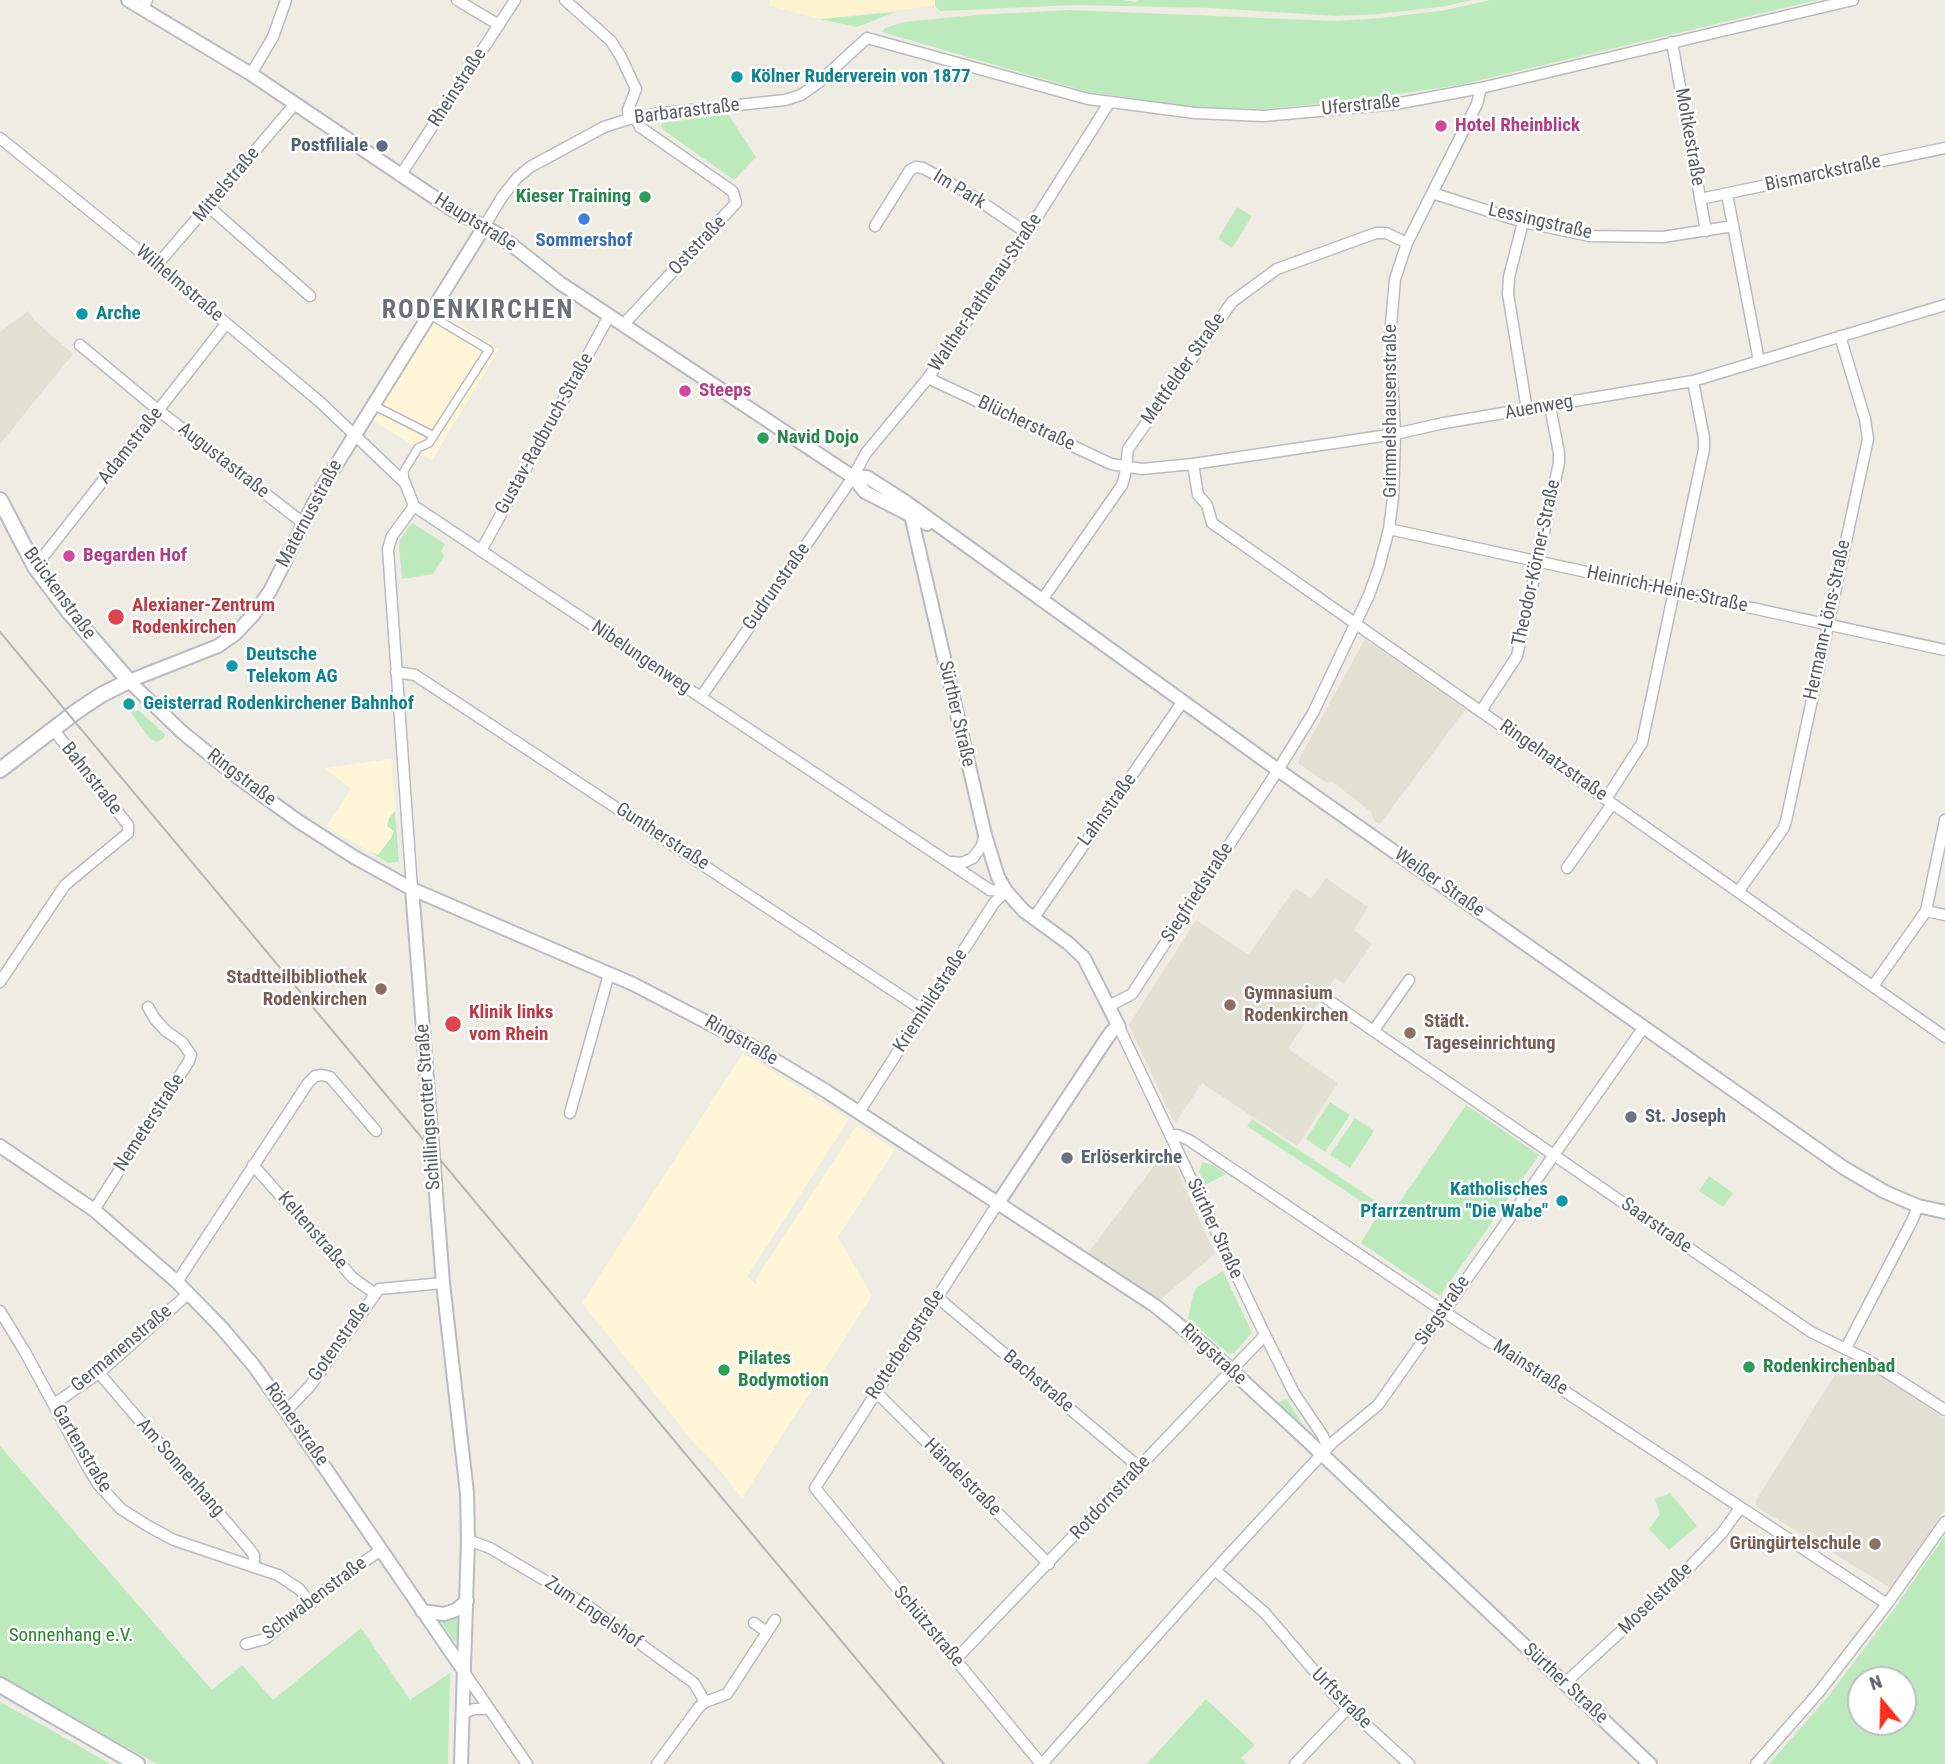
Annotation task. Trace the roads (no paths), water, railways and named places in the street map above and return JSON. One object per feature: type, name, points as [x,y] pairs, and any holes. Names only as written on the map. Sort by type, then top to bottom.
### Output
[{"type":"main road","name":"Brückenstraße","points":[[0,500],[35,567],[69,612],[129,681]]},
{"type":"main road","name":"Maternusstraße","points":[[0,770],[100,695],[129,681]]},
{"type":"main road","points":[[0,1685],[137,1764]]},
{"type":"street","name":"Hauptstraße","points":[[128,0],[145,5],[400,176],[506,239],[560,283],[853,477],[856,484],[866,492],[912,518]]},
{"type":"street","points":[[251,74],[272,37],[286,0]]},
{"type":"street","points":[[457,0],[499,25]]},
{"type":"street","name":"Rheinstraße","points":[[400,176],[515,0]]},
{"type":"street","points":[[565,0],[611,41],[636,89],[628,110],[632,118]]},
{"type":"street","name":"Uferstraße","points":[[867,38],[1109,103],[1195,113],[1264,116],[1395,104],[1481,88],[1853,0]]},
{"type":"street","name":"Barbarastraße","points":[[484,227],[517,178],[530,167],[604,127],[632,118],[785,100],[801,95],[867,38]]},
{"type":"street","name":"Moltkestraße","points":[[1672,42],[1706,231]]},
{"type":"street","name":"Grimmelshausenstraße","points":[[1278,770],[1313,713],[1357,623],[1379,567],[1389,529],[1395,469],[1390,371],[1391,304],[1395,279],[1407,243],[1477,104],[1481,88]]},
{"type":"street","name":"Walther-Rathenau-Straße","points":[[853,477],[866,453],[929,379],[1027,233],[1109,103]]},
{"type":"street","name":"Mittelstraße","points":[[157,265],[295,104]]},
{"type":"street","name":"Oststraße","points":[[623,325],[736,203],[733,192],[640,127],[632,118]]},
{"type":"street","name":"Wilhelmstraße","points":[[0,138],[157,265],[320,402],[354,435]]},
{"type":"street","name":"Bismarckstraße","points":[[1700,200],[1945,148]]},
{"type":"street","name":"Im Park","points":[[875,226],[910,170],[916,167],[923,168],[971,195],[1027,233]]},
{"type":"street","name":"Lessingstraße","points":[[1432,193],[1523,222],[1590,236],[1663,237],[1733,226]]},
{"type":"street","name":"Moltkestraße","points":[[1727,194],[1759,361]]},
{"type":"street","points":[[209,207],[310,296]]},
{"type":"street","points":[[1523,222],[1509,277],[1508,294],[1527,410]]},
{"type":"street","name":"Maternusstraße","points":[[129,681],[213,649],[235,634],[265,599],[303,523],[354,435],[375,406],[484,227]]},
{"type":"street","name":"Mettfelder Straße","points":[[1042,600],[1122,485],[1128,449],[1227,307],[1277,269],[1376,233],[1386,233],[1407,243]]},
{"type":"street","name":"Auenweg","points":[[1125,468],[1193,464],[1395,434],[1444,423],[1693,381],[1945,305]]},
{"type":"street","points":[[430,315],[489,350],[499,349]]},
{"type":"street","name":"Gustav-Radbruch-Straße","points":[[481,551],[609,316]]},
{"type":"street","name":"Adamstraße","points":[[35,567],[226,324]]},
{"type":"street","name":"Hermann-Löns-Straße","points":[[1738,892],[1786,821],[1868,439],[1865,419],[1840,336]]},
{"type":"street","name":"Augustastraße","points":[[80,345],[158,410],[303,523]]},
{"type":"street","points":[[414,506],[405,483],[404,471],[418,448],[429,443],[489,350]]},
{"type":"street","name":"Blücherstraße","points":[[929,379],[1111,464],[1125,468]]},
{"type":"street","points":[[1567,868],[1642,743],[1704,449],[1693,381]]},
{"type":"street","points":[[375,406],[433,436]]},
{"type":"street","name":"Theodor-Körner-Straße","points":[[1481,711],[1517,656],[1559,463],[1549,406]]},
{"type":"street","points":[[354,435],[405,483]]},
{"type":"street","name":"Ringelnatzstraße","points":[[1193,464],[1198,495],[1207,505],[1212,523],[1945,1037]]},
{"type":"street","name":"Hauptstraße","points":[[853,477],[867,477],[906,502]]},
{"type":"street","name":"Gudrunstraße","points":[[701,697],[853,477]]},
{"type":"street","points":[[906,502],[912,518]]},
{"type":"street","name":"Weißer Straße","points":[[906,502],[1278,770],[1844,1168],[1885,1192],[1918,1206],[1945,1212]]},
{"type":"street","name":"Hauptstraße","points":[[886,505],[898,517],[916,544]]},
{"type":"street","name":"Nibelungenweg","points":[[414,506],[990,890],[1006,891]]},
{"type":"street","name":"Schillingsrotter Straße","points":[[414,506],[388,545],[443,1283],[467,1493],[467,1601],[461,1764]]},
{"type":"street","name":"Weißer Straße","points":[[912,518],[946,532]]},
{"type":"street","name":"Sürther Straße","points":[[912,518],[992,860],[1006,891],[1015,903],[1084,958],[1265,1335],[1294,1393],[1323,1436],[1326,1444],[1323,1455],[1650,1764]]},
{"type":"street","name":"Heinrich-Heine-Straße","points":[[1389,529],[1945,650]]},
{"type":"street","points":[[916,544],[930,531],[946,532]]},
{"type":"street","name":"Guntherstraße","points":[[396,672],[415,675],[924,1011]]},
{"type":"street","name":"Ringstraße","points":[[129,681],[193,741],[267,799],[354,857],[412,889],[675,1004],[743,1041],[859,1112],[1154,1305],[1190,1333],[1323,1455]]},
{"type":"street","name":"Lahnstraße","points":[[1033,919],[1183,701]]},
{"type":"street","name":"Bahnstraße","points":[[0,982],[65,884],[125,837],[129,829],[58,725]]},
{"type":"street","name":"Siegfriedstraße","points":[[1109,1006],[1132,994],[1278,770]]},
{"type":"street","points":[[1873,986],[1926,911],[1945,820]]},
{"type":"street","points":[[947,862],[962,863],[973,858],[985,835]]},
{"type":"street","name":"Kriemhildstraße","points":[[859,1112],[994,903],[1006,891]]},
{"type":"street","points":[[1926,911],[1945,915]]},
{"type":"street","points":[[570,1113],[609,974]]},
{"type":"street","points":[[1374,1030],[1409,980]]},
{"type":"street","name":"Saarstraße","points":[[1326,999],[1811,1332],[1846,1348],[1945,1410]]},
{"type":"street","name":"Nemeterstraße","points":[[94,1210],[191,1055],[182,1042],[155,1019],[148,1007]]},
{"type":"street","points":[[998,1203],[1107,1038],[1119,1027]]},
{"type":"street","name":"Siegstraße","points":[[1042,1764],[1332,1443],[1378,1405],[1644,1027]]},
{"type":"street","points":[[177,1282],[315,1076],[323,1074],[330,1077],[376,1131]]},
{"type":"street","name":"Mainstraße","points":[[1171,1136],[1177,1135],[1189,1140],[1887,1604]]},
{"type":"street","name":"Römerstraße","points":[[0,1146],[94,1210],[177,1282],[254,1366],[527,1764]]},
{"type":"street","name":"Keltenstraße","points":[[253,1165],[353,1278],[374,1293]]},
{"type":"street","name":"Rotterbergstraße","points":[[815,1489],[998,1203]]},
{"type":"street","points":[[1846,1348],[1918,1206]]},
{"type":"street","name":"Gotenstraße","points":[[286,1410],[310,1386],[374,1293],[379,1289],[443,1283]]},
{"type":"street","name":"Germanenstraße","points":[[54,1404],[99,1373],[188,1293]]},
{"type":"street","name":"Bachstraße","points":[[937,1297],[1139,1467]]},
{"type":"street","name":"Gartenstraße","points":[[0,1311],[98,1484],[121,1508],[148,1527],[174,1539],[287,1580],[310,1602]]},
{"type":"street","name":"Rotdornstraße","points":[[955,1660],[1265,1335]]},
{"type":"street","name":"Am Sonnenhang","points":[[99,1373],[247,1546],[254,1555],[254,1566]]},
{"type":"street","name":"Händelstraße","points":[[876,1392],[1049,1564]]},
{"type":"street","name":"Schützstraße","points":[[815,1489],[1042,1764]]},
{"type":"street","name":"Moselstraße","points":[[1565,1683],[1682,1575],[1740,1508]]},
{"type":"street","points":[[1756,1764],[1819,1692],[1887,1604],[1945,1522]]},
{"type":"street","name":"Zum Engelshof","points":[[468,1540],[491,1548],[588,1606],[694,1683],[705,1702]]},
{"type":"street","name":"Schwabenstraße","points":[[246,1643],[265,1639],[381,1550]]},
{"type":"street","name":"Urftstraße","points":[[1215,1570],[1265,1614],[1307,1665],[1348,1708],[1409,1764]]},
{"type":"street","points":[[422,1611],[444,1614],[467,1601]]},
{"type":"street","points":[[657,1764],[705,1702],[727,1694],[775,1620]]},
{"type":"street","points":[[754,1623],[767,1632]]},
{"type":"street","points":[[1295,1764],[1348,1708]]},
{"type":"street","points":[[463,1714],[474,1709],[489,1709]]},
{"type":"tram line","points":[[0,632],[944,1764]]},
{"type":"place","name":"Kölner Ruderverein von 1877","points":[[737,77]]},
{"type":"place","name":"Hotel Rheinblick","points":[[1441,126]]},
{"type":"place","name":"Postfiliale","points":[[382,146]]},
{"type":"place","name":"Kieser Training","points":[[645,197]]},
{"type":"place","name":"Sommershof","points":[[584,219]]},
{"type":"place","name":"Arche","points":[[82,314]]},
{"type":"place","name":"Steeps","points":[[685,391]]},
{"type":"place","name":"Navid Dojo","points":[[763,438]]},
{"type":"place","name":"Begarden Hof","points":[[69,556]]},
{"type":"place","name":"Alexianer-Zentrum Rodenkirchen","points":[[116,617]]},
{"type":"place","name":"Deutsche Telekom AG","points":[[232,666]]},
{"type":"place","name":"Geisterrad Rodenkirchener Bahnhof","points":[[129,704]]},
{"type":"place","name":"Stadtteilbibliothek Rodenkirchen","points":[[381,989]]},
{"type":"place","name":"Gymnasium Rodenkirchen","points":[[1230,1005]]},
{"type":"place","name":"Klinik links vom Rhein","points":[[453,1024]]},
{"type":"place","name":"Städt. Tageseinrichtung","points":[[1410,1033]]},
{"type":"place","name":"St. Joseph","points":[[1631,1117]]},
{"type":"place","name":"Erlöserkirche","points":[[1067,1158]]},
{"type":"place","name":"Katholisches Pfarrzentrum \"Die Wabe\"","points":[[1562,1201]]},
{"type":"place","name":"Rodenkirchenbad","points":[[1749,1367]]},
{"type":"place","name":"Pilates Bodymotion","points":[[724,1370]]},
{"type":"place","name":"Grüngürtelschule","points":[[1875,1544]]},
{"type":"district","name":"RODENKIRCHEN","points":[[478,311]]},
{"type":"park label","name":"Sonnenhang e.V.","points":[[71,1636]]}]
